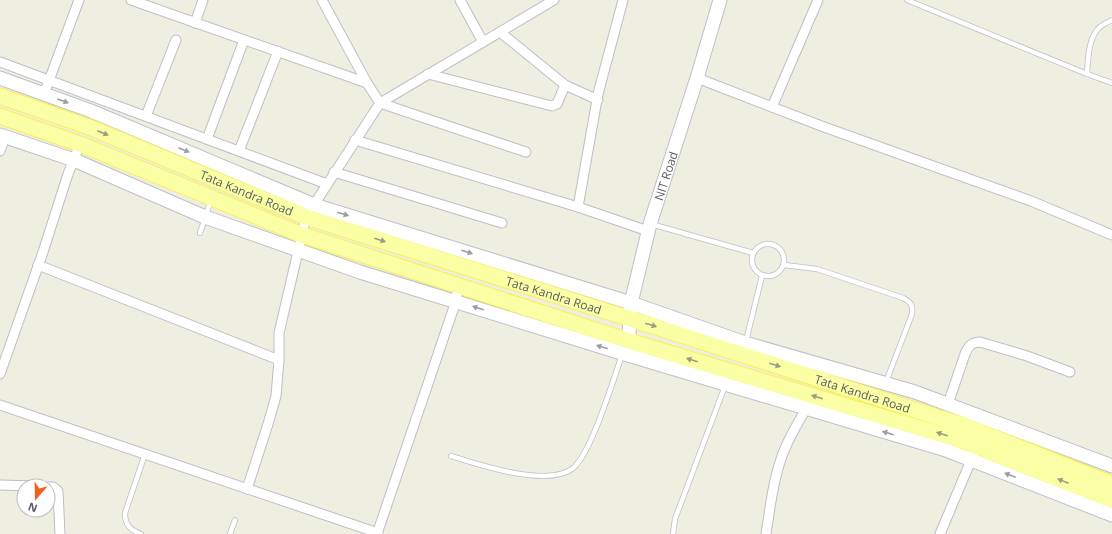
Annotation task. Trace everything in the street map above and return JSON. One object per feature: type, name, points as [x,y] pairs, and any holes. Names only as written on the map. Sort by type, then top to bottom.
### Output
[{"type":"main road","name":"Tata Kandra Road","points":[[0,96],[89,127],[310,211],[631,319],[743,349],[968,426],[1112,484]]},
{"type":"main road","name":"Tata Kandra Road","points":[[0,116],[80,144],[302,235],[458,285],[626,350],[960,440],[974,453],[1084,497],[1112,500]]},
{"type":"street","points":[[44,94],[79,0]]},
{"type":"street","points":[[131,0],[367,83]]},
{"type":"street","points":[[195,23],[203,0]]},
{"type":"street","points":[[322,0],[367,83],[380,103],[526,152]]},
{"type":"street","points":[[460,0],[483,42]]},
{"type":"street","points":[[578,207],[598,100],[623,0]]},
{"type":"street","name":"NIT Road","points":[[626,350],[631,319],[631,302],[649,227],[697,78],[720,0]]},
{"type":"street","points":[[772,107],[818,0]]},
{"type":"street","points":[[247,489],[276,396],[279,360],[279,333],[302,235],[310,211],[334,172],[380,103],[550,1]]},
{"type":"street","points":[[500,32],[565,85],[598,100]]},
{"type":"street","points":[[146,116],[176,40]]},
{"type":"street","points":[[207,139],[244,40]]},
{"type":"street","points":[[239,151],[278,51]]},
{"type":"street","points":[[0,62],[327,184]]},
{"type":"street","points":[[428,74],[554,106],[557,104],[565,85]]},
{"type":"street","points":[[0,78],[91,111],[310,211],[631,302],[743,349],[885,383],[915,392],[1112,466]]},
{"type":"street","points":[[697,78],[824,127],[1031,201],[1112,235]]},
{"type":"street","points":[[0,151],[3,136],[74,160],[206,217],[360,272],[626,350],[725,385],[806,409],[946,450],[974,453],[940,534]]},
{"type":"street","points":[[355,140],[649,227]]},
{"type":"street","points":[[0,374],[80,144]]},
{"type":"street","points":[[334,172],[502,223]]},
{"type":"street","points":[[360,272],[367,256]]},
{"type":"street","points":[[38,265],[279,360]]},
{"type":"street","points":[[0,405],[377,533],[456,301],[458,285]]},
{"type":"street","points":[[948,404],[968,347],[975,342],[980,342],[1027,356],[1070,372]]},
{"type":"street","points":[[766,534],[774,485],[782,456],[806,409]]},
{"type":"street","points":[[0,485],[16,485]]},
{"type":"street","points":[[56,489],[58,491],[60,534]]},
{"type":"street","points":[[1084,497],[1112,515]]},
{"type":"lane","points":[[907,0],[1112,83]]},
{"type":"lane","points":[[1087,74],[1088,53],[1092,41],[1099,27],[1112,20]]},
{"type":"lane","points":[[200,233],[212,198]]},
{"type":"lane","points":[[649,227],[753,253]]},
{"type":"lane","points":[[771,244],[776,246],[783,254],[784,265],[778,274],[767,277],[762,276],[754,269],[751,258],[753,253],[760,245],[771,244]]},
{"type":"lane","points":[[784,265],[818,269],[910,301],[913,307],[912,314],[885,383]]},
{"type":"lane","points":[[743,349],[762,276]]},
{"type":"lane","points":[[451,456],[501,471],[518,474],[547,476],[563,474],[573,468],[581,459],[591,440],[626,350]]},
{"type":"lane","points":[[673,534],[675,519],[725,385]]},
{"type":"lane","points":[[141,534],[128,527],[125,513],[145,454]]},
{"type":"lane","points":[[230,534],[235,520]]}]
